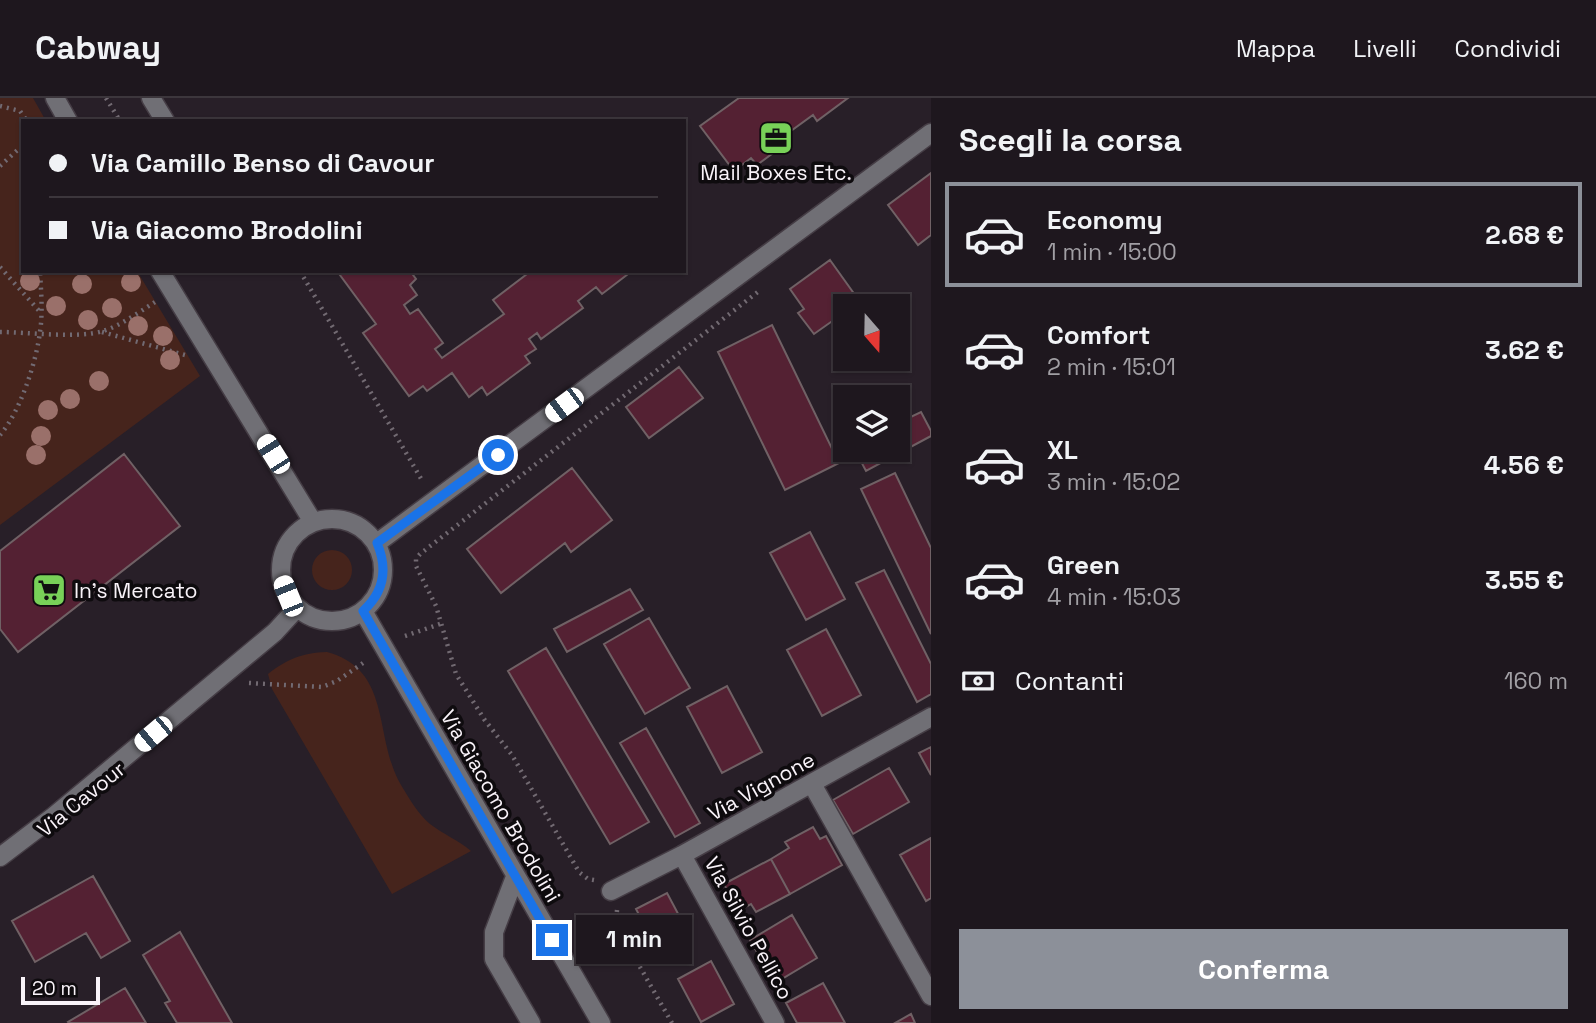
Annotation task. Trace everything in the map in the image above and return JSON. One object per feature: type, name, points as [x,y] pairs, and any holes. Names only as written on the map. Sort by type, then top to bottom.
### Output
[{"type":"street","points":[[55,98],[67,119]]},
{"type":"street","points":[[151,98],[164,119]]},
{"type":"street","points":[[377,543],[931,134]]},
{"type":"street","points":[[161,273],[313,522]]},
{"type":"street","points":[[342,519],[368,532],[377,543],[382,555],[383,580],[372,603],[363,611],[350,618],[322,621],[297,608],[288,596],[282,582],[283,553],[300,529],[313,522],[342,519]]},
{"type":"street","points":[[0,857],[54,816],[255,648],[297,608]]},
{"type":"street","name":"Via Giacomo Brodolini","points":[[363,611],[601,1023]]},
{"type":"street","name":"Via Vignone","points":[[611,891],[682,855],[931,717]]},
{"type":"street","points":[[812,784],[931,996]]},
{"type":"street","name":"Via Silvio Pellico","points":[[682,855],[775,1023]]},
{"type":"street","points":[[515,877],[494,932],[494,959],[531,1023]]},
{"type":"path","points":[[106,98],[119,119]]},
{"type":"path","points":[[0,106],[20,111],[26,119]]},
{"type":"path","points":[[0,166],[21,147]]},
{"type":"path","points":[[0,267],[41,314]]},
{"type":"path","points":[[0,435],[20,400],[40,333],[40,273]]},
{"type":"path","points":[[301,273],[423,482],[420,490]]},
{"type":"path","points":[[672,1023],[616,925],[617,908],[611,891],[600,881],[588,879],[579,872],[512,755],[484,719],[456,674],[436,606],[416,566],[416,559],[759,290]]},
{"type":"path","points":[[0,332],[102,332],[158,300]]},
{"type":"path","points":[[102,332],[192,357]]},
{"type":"path","points":[[405,636],[440,624]]},
{"type":"path","points":[[240,691],[250,682],[322,687],[337,681],[363,663]]},
{"type":"shaded area","points":[[0,98],[33,98],[45,119],[21,119],[21,273],[138,273],[200,376],[0,525]]},
{"type":"shaded area","points":[[332,550],[346,556],[352,570],[346,584],[332,590],[318,584],[312,570],[318,556]]},
{"type":"shaded area","points":[[327,652],[348,661],[362,674],[372,689],[392,766],[418,811],[430,824],[471,851],[392,894],[272,689],[268,674],[275,669],[302,655]]},
{"type":"building","points":[[739,98],[848,98],[817,121],[813,115],[784,136],[788,142],[757,165],[751,158],[734,171],[700,126]]},
{"type":"building","points":[[931,173],[931,235],[918,245],[888,205]]},
{"type":"building","points":[[830,260],[854,294],[833,294],[833,321],[814,334],[798,313],[804,309],[790,289]]},
{"type":"building","points":[[338,273],[412,273],[416,279],[410,285],[417,295],[404,305],[410,314],[418,309],[443,343],[435,349],[442,358],[504,314],[493,300],[528,273],[629,273],[602,294],[596,287],[578,301],[583,308],[541,339],[537,333],[529,339],[536,349],[525,356],[530,363],[487,395],[482,387],[469,397],[452,373],[427,391],[423,386],[409,396],[363,333],[376,324]]},
{"type":"building","points":[[772,325],[833,451],[833,462],[839,463],[785,490],[718,352]]},
{"type":"building","points":[[679,367],[703,398],[649,438],[626,407]]},
{"type":"building","points":[[921,412],[931,436],[910,447],[910,417]]},
{"type":"building","name":"In's Mercato","points":[[124,454],[180,526],[18,652],[0,629],[0,551]]},
{"type":"building","points":[[861,462],[883,462],[866,471]]},
{"type":"building","points":[[572,468],[612,520],[571,552],[565,543],[501,593],[467,549]]},
{"type":"building","points":[[895,473],[931,548],[931,634],[861,489]]},
{"type":"building","points":[[810,532],[845,599],[806,620],[770,553]]},
{"type":"building","points":[[884,570],[931,664],[931,694],[917,702],[856,583]]},
{"type":"building","points":[[630,589],[643,610],[567,652],[554,629]]},
{"type":"building","points":[[649,618],[690,688],[645,714],[604,644]]},
{"type":"building","points":[[826,629],[861,695],[822,716],[787,650]]},
{"type":"building","points":[[546,648],[649,822],[610,844],[508,671]]},
{"type":"building","points":[[727,686],[762,752],[722,773],[687,707]]},
{"type":"building","points":[[646,728],[700,823],[675,837],[620,743]]},
{"type":"building","points":[[931,747],[931,775],[919,753]]},
{"type":"building","points":[[889,768],[909,802],[853,834],[833,800]]},
{"type":"building","points":[[813,827],[820,839],[826,836],[842,865],[790,894],[771,859],[789,848],[785,842]]},
{"type":"building","points":[[931,838],[931,898],[926,901],[900,855]]},
{"type":"building","points":[[771,859],[790,894],[756,912],[751,904],[738,911],[724,884]]},
{"type":"building","points":[[93,876],[130,941],[101,958],[86,933],[35,962],[12,921]]},
{"type":"building","points":[[667,893],[691,938],[660,955],[636,909]]},
{"type":"building","points":[[792,915],[817,958],[775,983],[750,940]]},
{"type":"building","points":[[180,932],[232,1023],[177,1023],[165,1003],[170,1001],[143,955]]},
{"type":"building","points":[[711,961],[734,1004],[701,1022],[678,979]]},
{"type":"building","points":[[823,983],[845,1023],[797,1023],[786,1003]]},
{"type":"building","points":[[125,988],[146,1023],[68,1022]]},
{"type":"building","points":[[911,1014],[915,1023],[895,1023]]},
{"type":"place","name":"Mail Boxes Etc.","points":[[776,138]]},
{"type":"place","name":"In's Mercato","points":[[49,590]]},
{"type":"route","points":[[498,455],[377,543],[382,555],[383,580],[372,603],[363,611],[552,940]]}]
